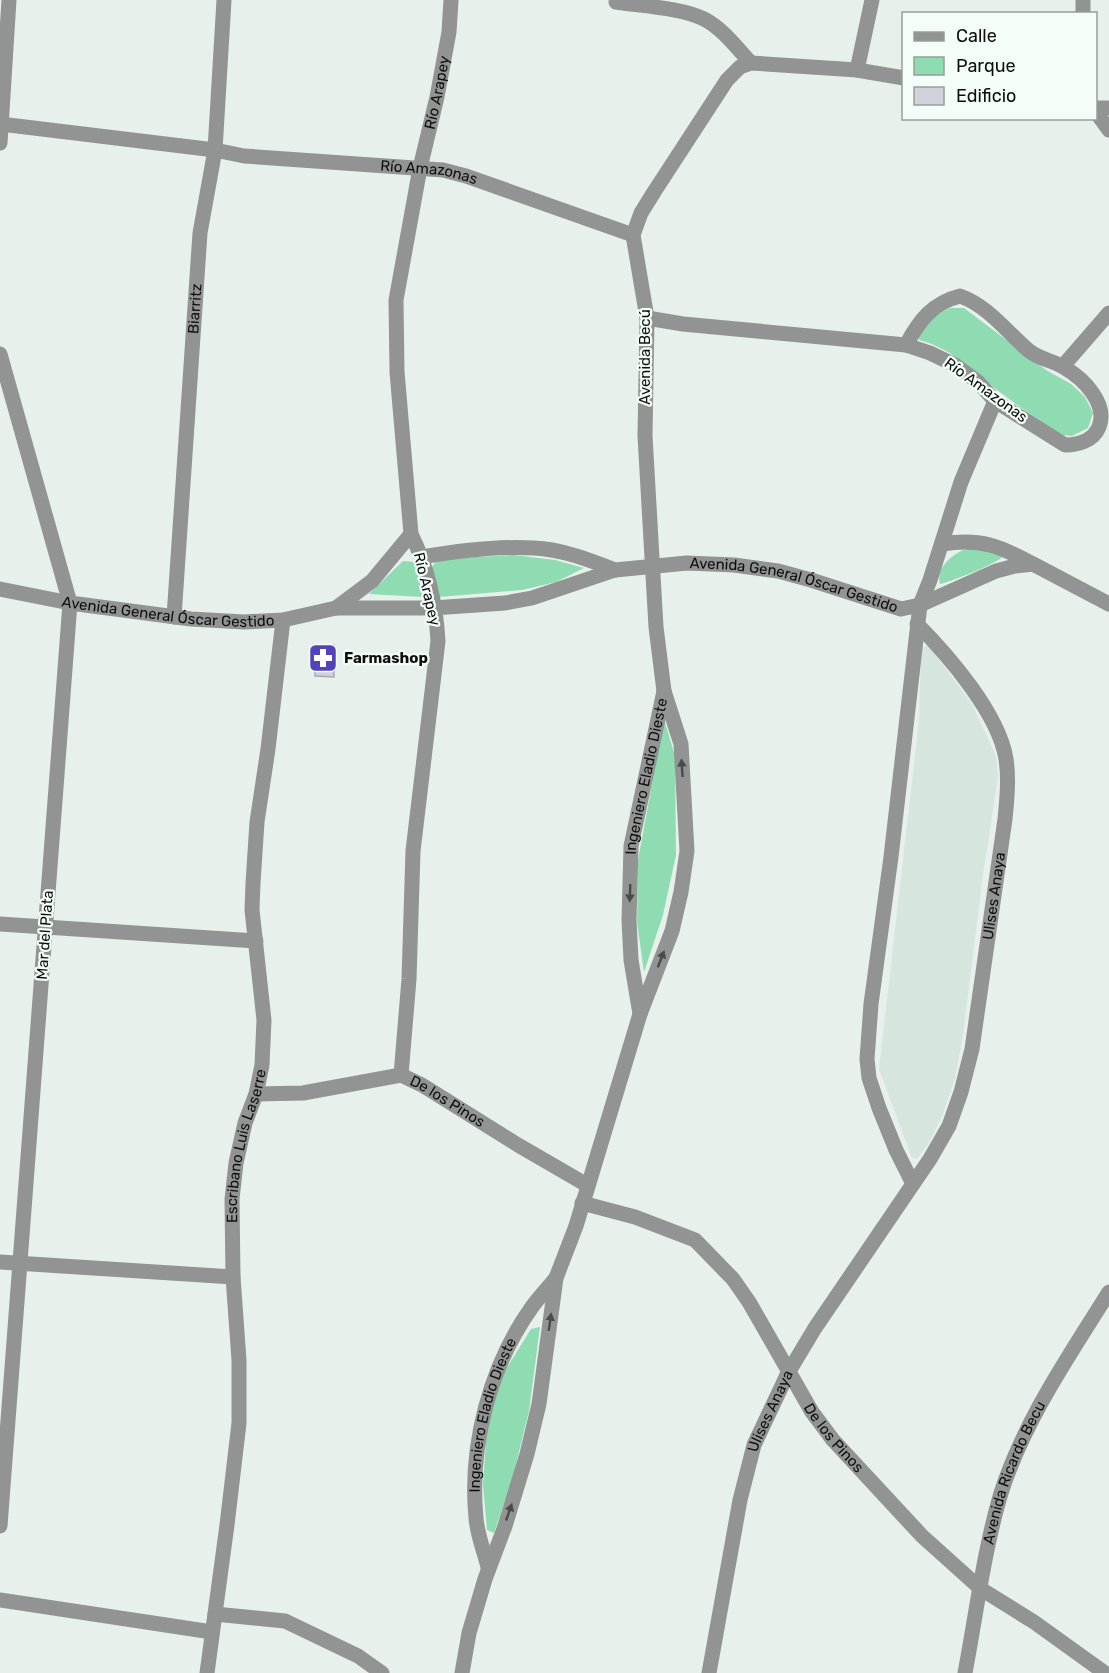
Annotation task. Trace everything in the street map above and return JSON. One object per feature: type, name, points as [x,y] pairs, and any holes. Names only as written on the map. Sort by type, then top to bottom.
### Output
[{"type":"street","points":[[0,143],[9,0]]},
{"type":"street","name":"Biarritz","points":[[174,617],[200,233],[215,150],[224,0]]},
{"type":"street","name":"Río Arapey","points":[[401,1075],[409,978],[413,850],[438,641],[423,557],[411,534],[397,372],[396,300],[420,168],[437,97],[449,32],[451,0]]},
{"type":"street","points":[[857,70],[872,0]]},
{"type":"street","points":[[616,2],[658,8],[703,19],[717,29],[751,63]]},
{"type":"street","points":[[633,235],[641,213],[654,192],[727,80],[740,67],[751,63],[857,70],[902,78]]},
{"type":"street","points":[[1097,115],[1109,130]]},
{"type":"street","name":"Río Amazonas","points":[[1,124],[215,150],[244,156],[420,168],[466,176],[633,235]]},
{"type":"street","name":"Avenida Becú","points":[[633,235],[648,318],[645,436],[651,566],[664,691]]},
{"type":"street","name":"Río Amazonas","points":[[648,318],[683,324],[906,345],[955,365],[978,382],[995,401],[1065,445],[1086,441],[1096,432],[1101,420],[1099,404],[1079,378],[1063,366],[1047,362],[1030,352],[974,301],[960,296],[931,309],[916,326],[906,345]]},
{"type":"street","points":[[1063,366],[1109,313]]},
{"type":"street","name":"Mar del Plata","points":[[0,354],[70,603],[0,1526]]},
{"type":"street","points":[[912,1182],[896,1150],[869,1078],[867,1059],[871,1004],[891,857],[920,605],[961,483],[995,401]]},
{"type":"street","name":"Avenida General Óscar Gestido","points":[[336,608],[372,581],[411,534]]},
{"type":"street","points":[[942,544],[987,543],[1003,548],[1109,604]]},
{"type":"street","name":"Avenida General Óscar Gestido","points":[[423,557],[445,553],[535,548],[590,560],[615,570]]},
{"type":"street","name":"Avenida General Óscar Gestido","points":[[0,589],[70,603],[174,617],[244,622],[283,620],[336,608],[433,608],[505,603],[532,598],[615,570],[698,563],[778,571],[820,582],[901,609],[920,605],[996,571],[1033,564]]},
{"type":"street","name":"Escribano Luis Laserre","points":[[207,1673],[239,1424],[239,1360],[233,1276],[232,1199],[236,1163],[262,1065],[264,1020],[252,910],[257,822],[274,706],[283,620]]},
{"type":"street","name":"Ulises Anaya","points":[[709,1673],[740,1500],[754,1444],[788,1373],[815,1328],[912,1182],[930,1159],[949,1126],[972,1049],[1007,792],[1006,757],[982,705],[941,648],[917,624]]},
{"type":"street","name":"Ingeniero Eladio Dieste","points":[[640,1014],[629,920],[631,846],[664,691]]},
{"type":"street","name":"Ingeniero Eladio Dieste","points":[[462,1673],[488,1567],[505,1526],[527,1454],[538,1404],[556,1278],[606,1131],[640,1014],[672,932],[681,892],[687,851],[681,744],[664,691]]},
{"type":"street","points":[[0,924],[256,941]]},
{"type":"street","name":"De los Pinos","points":[[256,1094],[303,1093],[401,1075],[422,1085],[587,1185]]},
{"type":"street","name":"De los Pinos","points":[[582,1203],[635,1217],[694,1240],[733,1279],[768,1334],[812,1412],[833,1440],[922,1536],[981,1589],[1034,1622],[1105,1673]]},
{"type":"street","points":[[0,1262],[233,1276]]},
{"type":"street","name":"Ingeniero Eladio Dieste","points":[[488,1567],[476,1519],[476,1475],[483,1413],[490,1388],[507,1351],[531,1307],[556,1278]]},
{"type":"street","name":"Avenida Ricardo Becu","points":[[965,1673],[1001,1493],[1018,1449],[1050,1388],[1109,1292]]},
{"type":"street","points":[[0,1599],[212,1632]]},
{"type":"street","points":[[215,1614],[285,1621],[358,1656],[382,1673]]},
{"type":"shaded area","points":[[928,644],[972,704],[996,756],[998,777],[963,1036],[955,1078],[943,1114],[930,1141],[917,1159],[912,1158],[879,1069],[919,720],[921,649]]},
{"type":"green space","points":[[950,308],[964,308],[1046,370],[1071,384],[1085,397],[1093,413],[1088,428],[1072,436],[1062,435],[1013,402],[952,354],[919,340],[918,336],[935,316]]},
{"type":"green space","points":[[968,548],[986,550],[1003,556],[984,567],[940,584],[940,572],[943,566],[957,553]]},
{"type":"green space","points":[[514,555],[555,560],[584,568],[556,582],[522,590],[439,597],[430,569],[438,559]]},
{"type":"green space","points":[[403,561],[415,562],[423,597],[369,594]]},
{"type":"green space","points":[[664,719],[675,756],[676,855],[663,915],[644,972],[637,922],[638,860]]},
{"type":"green space","points":[[540,1327],[529,1411],[512,1480],[494,1533],[487,1530],[483,1485],[487,1426],[501,1377],[531,1329]]},
{"type":"building","points":[[334,645],[334,677],[315,676],[315,662],[318,655]]},
{"type":"place","name":"Farmashop","points":[[323,658]]}]
